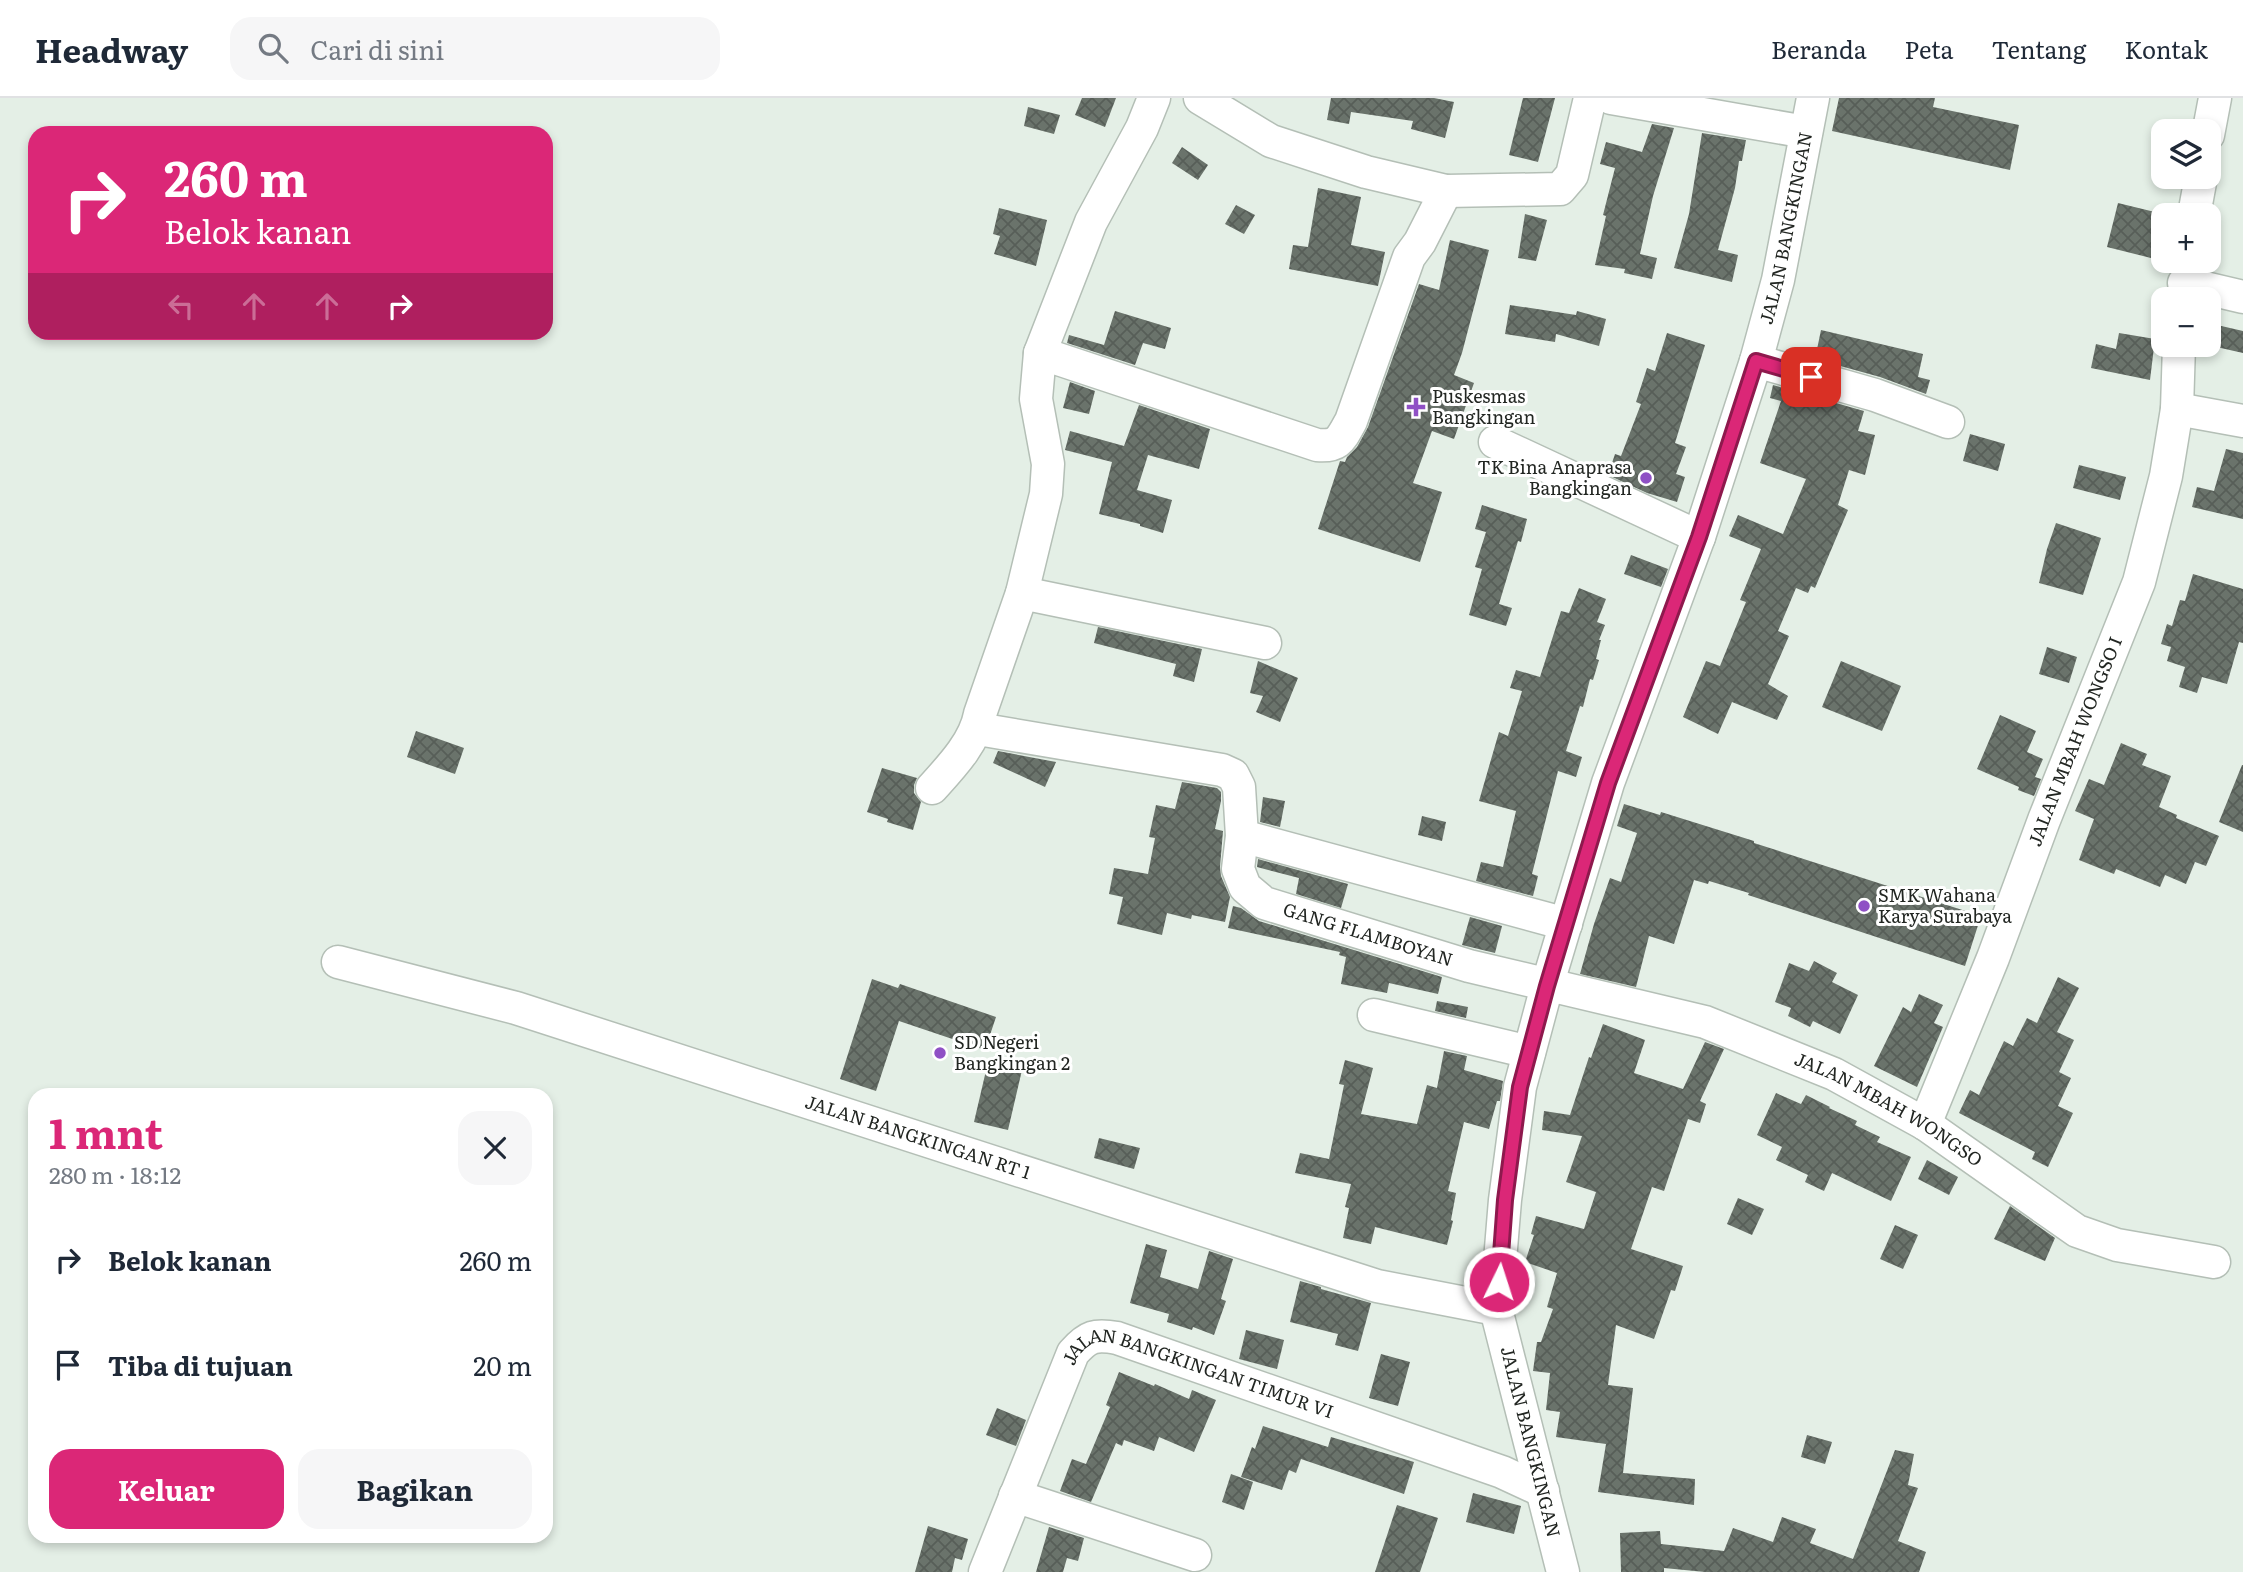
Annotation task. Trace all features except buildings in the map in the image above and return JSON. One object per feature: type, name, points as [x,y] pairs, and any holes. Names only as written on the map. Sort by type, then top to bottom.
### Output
[{"type":"street","points":[[932,788],[978,729],[980,714],[1022,593],[1046,494],[1048,464],[1036,399],[1040,353],[1091,222],[1142,128],[1154,98]]},
{"type":"street","points":[[1200,98],[1270,141],[1366,172],[1446,191],[1560,189],[1572,175],[1590,98]]},
{"type":"street","points":[[1611,98],[1806,132]]},
{"type":"street","name":"JALAN BANGKINGAN","points":[[1563,1572],[1496,1309],[1508,1175],[1520,1087],[1547,986],[1608,783],[1699,537],[1756,361],[1778,279],[1813,98]]},
{"type":"street","points":[[2211,119],[2215,98]]},
{"type":"street","points":[[1040,353],[1317,446],[1330,447],[1340,440],[1350,421],[1409,257],[1420,242],[1446,191]]},
{"type":"street","points":[[2185,281],[2243,297]]},
{"type":"street","name":"JALAN MBAH WONGSO I","points":[[1926,1124],[2139,582],[2166,477],[2177,409],[2179,357]]},
{"type":"street","points":[[1756,361],[1875,394],[1948,422]]},
{"type":"street","points":[[2177,409],[2243,421]]},
{"type":"street","points":[[1495,442],[1699,537]]},
{"type":"street","points":[[1022,593],[1265,643]]},
{"type":"street","name":"GANG FLAMBOYAN","points":[[978,729],[1223,770],[1233,775],[1239,787],[1242,835],[1238,869],[1245,887],[1264,903],[1469,966],[1547,986]]},
{"type":"street","points":[[1242,835],[1566,924]]},
{"type":"street","name":"JALAN BANGKINGAN RT 1","points":[[338,962],[516,1008],[1377,1286],[1496,1309]]},
{"type":"street","name":"JALAN MBAH WONGSO","points":[[1547,986],[1705,1022],[1834,1074],[1926,1124],[2077,1231],[2117,1245],[2214,1262]]},
{"type":"street","points":[[1374,1015],[1529,1052]]},
{"type":"street","name":"JALAN BANGKINGAN TIMUR VI","points":[[985,1572],[1073,1353],[1084,1340],[1100,1335],[1118,1338],[1489,1468],[1543,1491]]},
{"type":"street","points":[[1014,1496],[1195,1555]]},
{"type":"place","name":"Puskesmas Bangkingan","points":[[1416,407]]},
{"type":"place","name":"TK Bina Anaprasa Bangkingan","points":[[1646,478]]},
{"type":"place","name":"SMK Wahana Karya Surabaya","points":[[1864,906]]},
{"type":"place","name":"SD Negeri Bangkingan 2","points":[[940,1053]]},
{"type":"route","points":[[1499,1282],[1505,1200],[1520,1087],[1547,986],[1608,783],[1699,537],[1756,361],[1811,377]]}]
